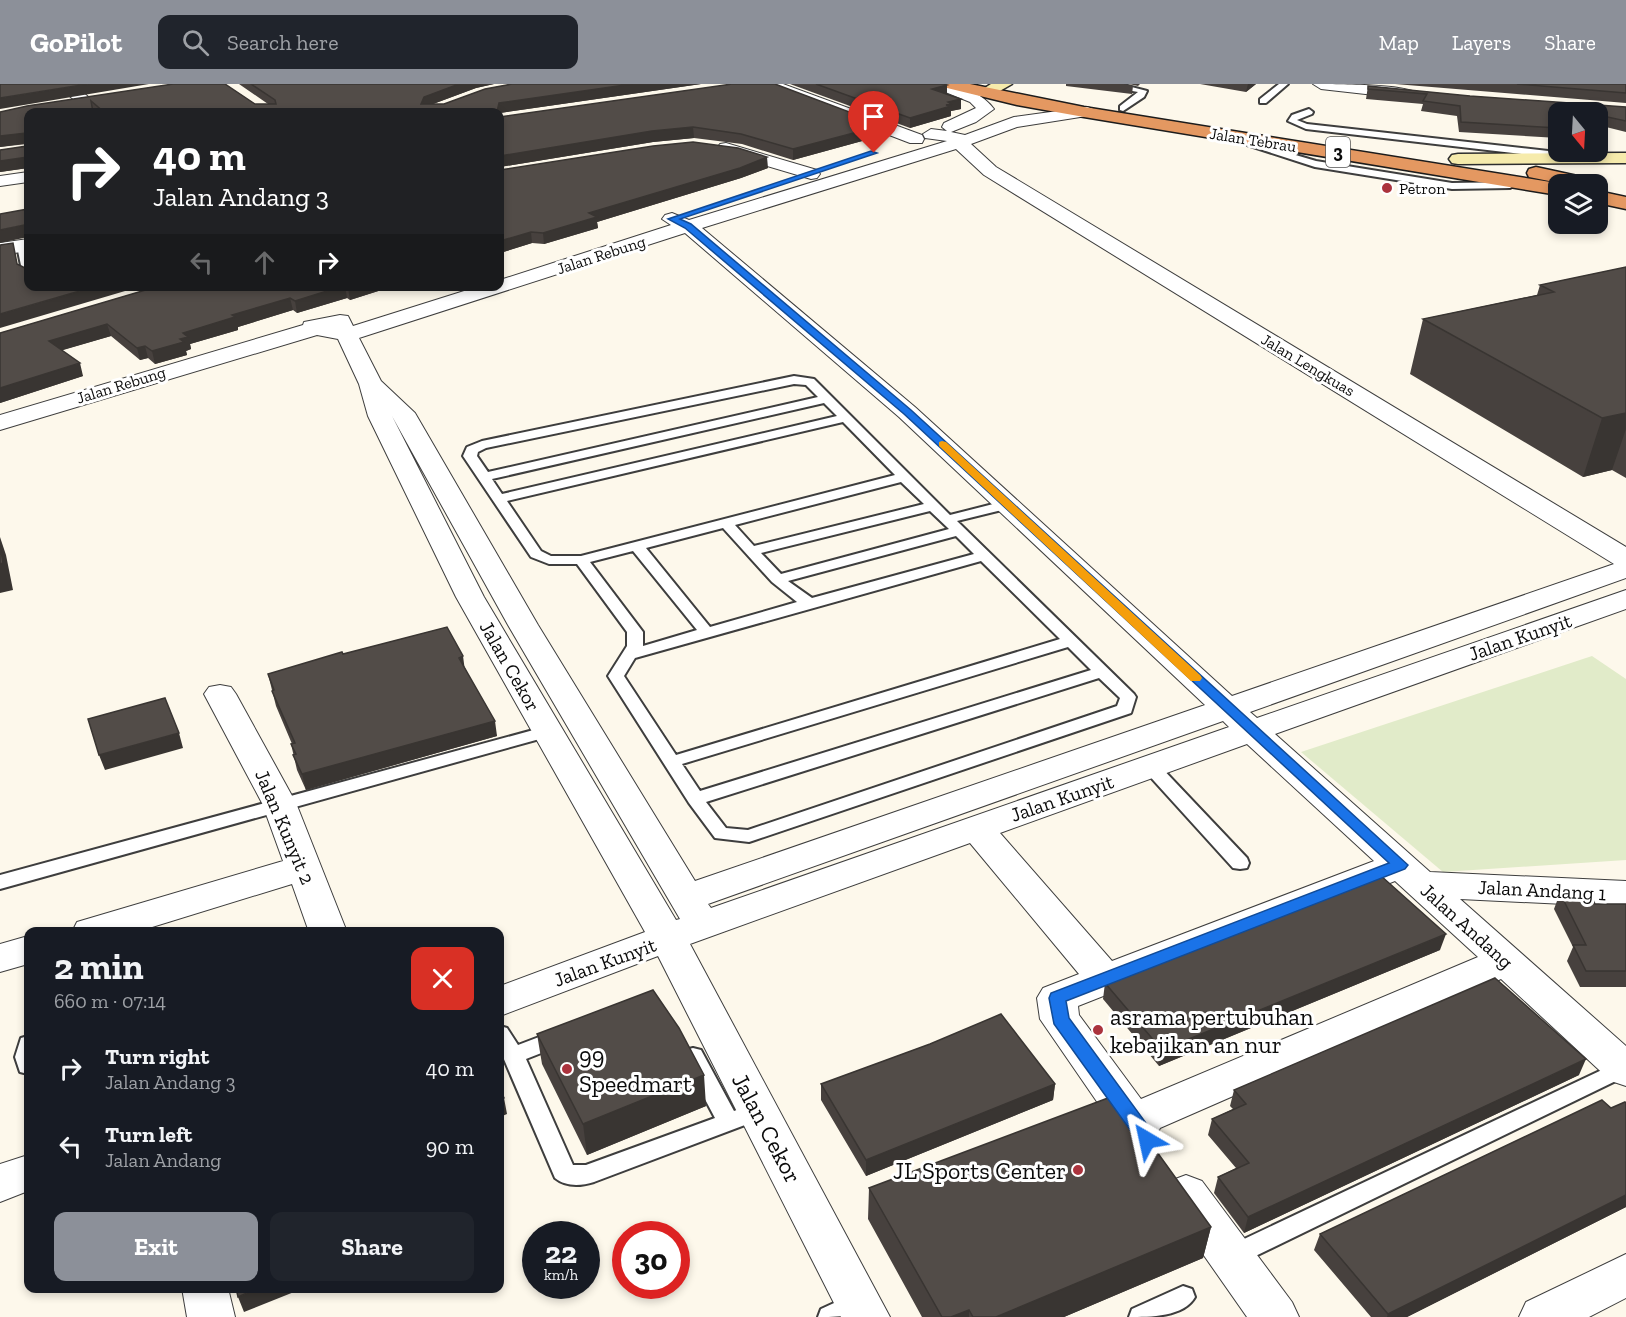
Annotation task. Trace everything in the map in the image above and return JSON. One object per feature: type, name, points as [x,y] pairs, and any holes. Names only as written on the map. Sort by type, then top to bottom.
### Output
[{"type":"highway","name":"Jalan Tebrau","points":[[949,84],[1025,88],[1190,124],[1230,137],[1548,184]]},
{"type":"highway","name":"Jalan Tebrau","points":[[988,86],[1087,112],[1458,159],[1548,182]]},
{"type":"highway","points":[[1608,188],[1626,192]]},
{"type":"highway","points":[[1608,199],[1626,203]]},
{"type":"main road","points":[[1458,159],[1519,155],[1548,156]]},
{"type":"main road","points":[[1608,158],[1626,158]]},
{"type":"main road","points":[[1553,174],[1547,170],[1547,166],[1556,162]]},
{"type":"street","points":[[63,84],[93,108]]},
{"type":"street","points":[[769,84],[921,143],[955,136],[959,138],[959,143]]},
{"type":"street","name":"Jalan Rebung","points":[[504,284],[921,143],[986,109],[976,99],[938,84]]},
{"type":"street","points":[[1321,84],[1425,95]]},
{"type":"street","points":[[64,105],[108,98]]},
{"type":"street","name":"Jalan Rebung","points":[[504,272],[680,223],[811,174],[921,143],[959,143],[1024,119],[1087,112]]},
{"type":"street","name":"Jalan Lengkuas","points":[[921,143],[943,155],[990,171]]},
{"type":"street","name":"Jalan Lengkuas","points":[[959,143],[990,171],[1626,559]]},
{"type":"street","points":[[705,146],[741,151],[811,174]]},
{"type":"street","points":[[0,181],[24,178]]},
{"type":"street","name":"Jalan Andang","points":[[680,223],[899,405],[1009,504],[1240,720],[1625,1069]]},
{"type":"street","points":[[0,249],[24,245]]},
{"type":"street","name":"Jalan Rebung","points":[[344,328],[442,291]]},
{"type":"street","name":"Jalan Rebung","points":[[0,423],[312,327],[344,328],[399,320],[483,291]]},
{"type":"street","name":"Jalan Cekor","points":[[344,328],[371,384],[380,416],[470,597],[548,730],[685,921]]},
{"type":"street","name":"Jalan Cekor","points":[[371,384],[403,413],[523,625],[660,855],[685,921],[744,1117],[851,1312]]},
{"type":"street","name":"Jalan Kunyit","points":[[504,998],[685,921],[976,828],[1151,767],[1240,720],[1626,569]]},
{"type":"street","name":"Jalan Kunyit","points":[[685,921],[746,877],[1626,599]]},
{"type":"street","name":"Jalan Kunyit 2","points":[[220,694],[279,803],[326,927]]},
{"type":"street","points":[[976,828],[1104,978]]},
{"type":"street","points":[[660,855],[681,868],[693,872],[746,877]]},
{"type":"street","points":[[107,927],[303,868]]},
{"type":"street","points":[[1275,1317],[1060,1019],[1057,998],[1104,978],[1410,875]]},
{"type":"street","name":"Jalan Andang 1","points":[[1410,875],[1626,894]]},
{"type":"street","points":[[0,958],[24,951]]},
{"type":"street","points":[[1133,1120],[1506,961]]},
{"type":"street","points":[[0,1183],[24,1174]]},
{"type":"street","points":[[1543,1317],[1626,1275]]},
{"type":"street","points":[[206,1293],[211,1317]]},
{"type":"lane","points":[[1263,101],[1284,84]]},
{"type":"lane","points":[[1113,86],[1143,90],[1141,95],[1123,108]]},
{"type":"lane","points":[[1309,112],[1295,117],[1292,121],[1306,126],[1519,155]]},
{"type":"lane","points":[[581,560],[635,632],[635,645],[616,676],[695,799],[722,834],[749,836],[1125,709],[1128,698],[810,382],[794,380],[482,445],[472,450],[470,456],[537,554],[549,560],[581,560],[904,477]]},
{"type":"lane","points":[[484,477],[827,399]]},
{"type":"lane","points":[[499,499],[845,418]]},
{"type":"lane","points":[[778,579],[952,525],[1009,504]]},
{"type":"lane","points":[[752,552],[933,506]]},
{"type":"lane","points":[[726,523],[800,600],[810,603]]},
{"type":"lane","points":[[636,546],[707,633]]},
{"type":"lane","points":[[628,655],[984,556]]},
{"type":"lane","points":[[671,762],[1070,641]]},
{"type":"lane","points":[[695,799],[1102,672]]},
{"type":"lane","points":[[0,882],[548,730]]},
{"type":"lane","points":[[1151,767],[1240,863]]},
{"type":"lane","points":[[514,1055],[579,1029]]},
{"type":"lane","points":[[504,1040],[514,1055],[563,1171],[568,1175],[586,1175],[744,1117],[682,1036]]},
{"type":"lane","points":[[1231,1256],[1625,1069]]},
{"type":"lane","points":[[1141,1317],[1183,1297]]},
{"type":"green space","points":[[1592,656],[1626,679],[1626,860],[1443,872],[1301,752]]},
{"type":"building","points":[[0,84],[88,84],[0,98]]},
{"type":"building","points":[[173,84],[225,84],[255,104],[276,104],[275,100],[251,84],[459,84],[424,97],[421,104],[444,104],[485,89],[512,84],[632,84],[499,103],[498,108],[99,108],[91,101],[92,108],[24,108],[24,133],[0,136],[0,112],[27,106]]},
{"type":"building","points":[[732,84],[775,84],[884,125],[793,149],[741,134],[693,127],[652,131],[504,155],[504,116]]},
{"type":"building","points":[[816,84],[944,84],[947,85],[932,89],[961,99],[948,102],[951,104],[946,105],[951,106],[910,118]]},
{"type":"building","points":[[1517,84],[1626,84],[1626,93]]},
{"type":"building","points":[[1368,86],[1555,102],[1548,102],[1548,127],[1461,122],[1460,106],[1423,101],[1427,94],[1368,89]]},
{"type":"building","points":[[1608,106],[1626,107],[1626,121],[1608,117]]},
{"type":"building","points":[[693,142],[738,148],[767,157],[740,168],[589,213],[597,217],[543,233],[531,232],[504,240],[504,169]]},
{"type":"building","points":[[24,146],[24,158],[0,161],[0,150]]},
{"type":"building","points":[[24,210],[24,225],[0,230],[0,214]]},
{"type":"building","points":[[13,243],[17,264],[24,268],[24,291],[80,291],[0,314],[0,245]]},
{"type":"building","points":[[1626,267],[1626,413],[1602,418],[1423,319],[1554,292],[1540,285]]},
{"type":"building","points":[[142,291],[327,291],[295,301],[290,298],[232,315],[235,317],[183,333],[188,337],[180,339],[184,342],[152,351],[145,346],[137,348],[107,324],[49,341],[80,363],[0,388],[0,333]]},
{"type":"building","points":[[0,545],[3,563],[0,564]]},
{"type":"building","points":[[447,627],[463,656],[459,658],[495,721],[302,774],[293,755],[296,754],[291,744],[295,743],[272,691],[274,690],[268,674],[342,652],[343,654]]},
{"type":"building","points":[[165,698],[179,733],[99,755],[88,719]]},
{"type":"building","points":[[1380,875],[1446,934],[1162,1050],[1105,983]]},
{"type":"building","points":[[1560,893],[1590,893],[1595,904],[1626,904],[1626,971],[1586,971],[1573,945],[1586,945]]},
{"type":"building","points":[[1495,978],[1586,1059],[1248,1217],[1218,1177],[1249,1163],[1212,1119],[1246,1104],[1234,1090]]},
{"type":"building","points":[[653,990],[679,1028],[704,1075],[583,1124],[537,1034]]},
{"type":"building","points":[[1001,1014],[1055,1084],[866,1160],[821,1084],[930,1044]]},
{"type":"building","name":"JL Sports Center","points":[[1116,1095],[1211,1227],[996,1317],[973,1317],[969,1310],[951,1317],[942,1317],[869,1188]]},
{"type":"building","points":[[1602,1100],[1611,1108],[1626,1103],[1626,1195],[1388,1314],[1320,1234]]},
{"type":"slow traffic","points":[[942,444],[1195,678]]},
{"type":"place","name":"Petron","points":[[1387,188]]},
{"type":"place","name":"asrama pertubuhan kebajikan an nur","points":[[1098,1030]]},
{"type":"place","name":"99 Speedmart","points":[[567,1069]]},
{"type":"place","name":"JL Sports Center","points":[[1078,1170]]},
{"type":"route","points":[[874,153],[672,219],[688,226],[907,412],[1400,865],[1057,998],[1060,1019],[1147,1140]]}]
